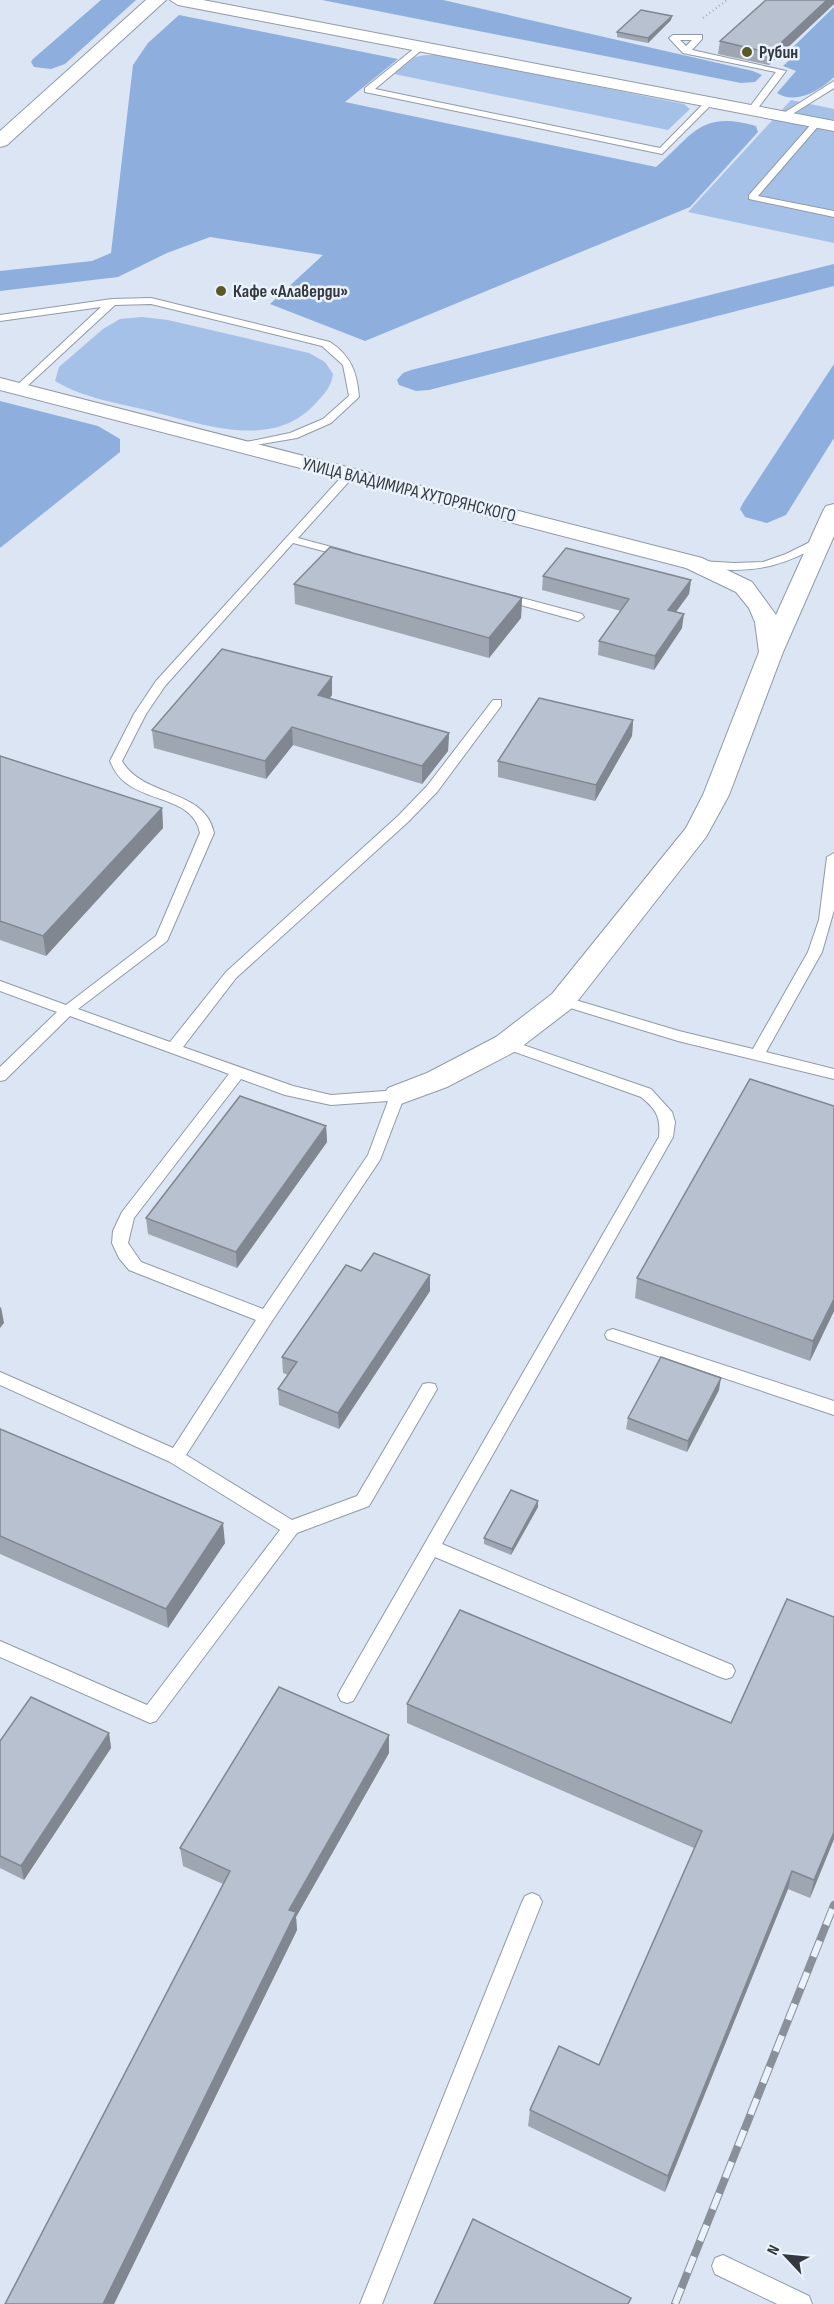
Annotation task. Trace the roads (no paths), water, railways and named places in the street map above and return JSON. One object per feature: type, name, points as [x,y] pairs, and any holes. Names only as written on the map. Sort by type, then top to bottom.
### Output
[{"type":"street","points":[[3,133],[157,0]]},
{"type":"street","points":[[178,0],[834,126]]},
{"type":"street","name":"УЛИЦА ВЛАДИМИРА ХУТОРЯНСКОГО","points":[[10,386],[694,563],[744,587],[760,606],[767,622],[771,652]]},
{"type":"street","name":"УЛИЦА ВЛАДИМИРА ХУТОРЯНСКОГО","points":[[398,1095],[436,1080],[506,1044],[562,1001],[697,831],[729,762],[771,652],[834,511]]},
{"type":"lane","points":[[421,46],[368,90],[662,151],[710,102]]},
{"type":"lane","points":[[686,51],[782,71],[752,110]]},
{"type":"lane","points":[[783,116],[834,84]]},
{"type":"lane","points":[[816,123],[752,197],[834,214]]},
{"type":"lane","points":[[0,318],[112,302],[152,301],[326,344],[345,356],[352,375],[354,397],[327,421],[293,436],[241,446]]},
{"type":"lane","points":[[10,386],[112,302]]},
{"type":"lane","points":[[0,1076],[68,1010],[162,938],[207,833],[204,820],[190,809],[128,780],[119,770],[116,761],[160,684],[349,475]]},
{"type":"lane","points":[[290,539],[359,558]]},
{"type":"lane","points":[[694,563],[725,567],[772,564],[793,557],[820,540]]},
{"type":"lane","points":[[486,592],[578,617]]},
{"type":"lane","points":[[173,1049],[231,975],[403,819],[432,789],[497,703]]},
{"type":"lane","points":[[757,1055],[815,952],[826,920],[834,857]]},
{"type":"lane","points":[[0,986],[290,1091],[331,1100],[398,1095],[375,1156],[266,1317],[176,1457]]},
{"type":"lane","points":[[562,1001],[678,1036],[834,1074]]},
{"type":"lane","points":[[347,1695],[666,1137],[669,1120],[661,1105],[646,1093],[506,1044]]},
{"type":"lane","points":[[238,1073],[127,1216],[118,1234],[122,1252],[135,1266],[266,1317]]},
{"type":"lane","points":[[613,1335],[834,1408]]},
{"type":"lane","points":[[0,1378],[176,1457],[291,1528]]},
{"type":"lane","points":[[0,1648],[150,1715],[291,1528],[363,1501],[429,1389]]},
{"type":"lane","points":[[430,1547],[726,1671]]},
{"type":"lane","points":[[371,2304],[532,1902]]},
{"type":"lane","points":[[723,2266],[801,2304]]},
{"type":"railway","points":[[675,2304],[834,1905]]},
{"type":"place","name":"Рубин","points":[[747,52]]},
{"type":"place","name":"Кафе «Алаверди»","points":[[221,291]]}]
